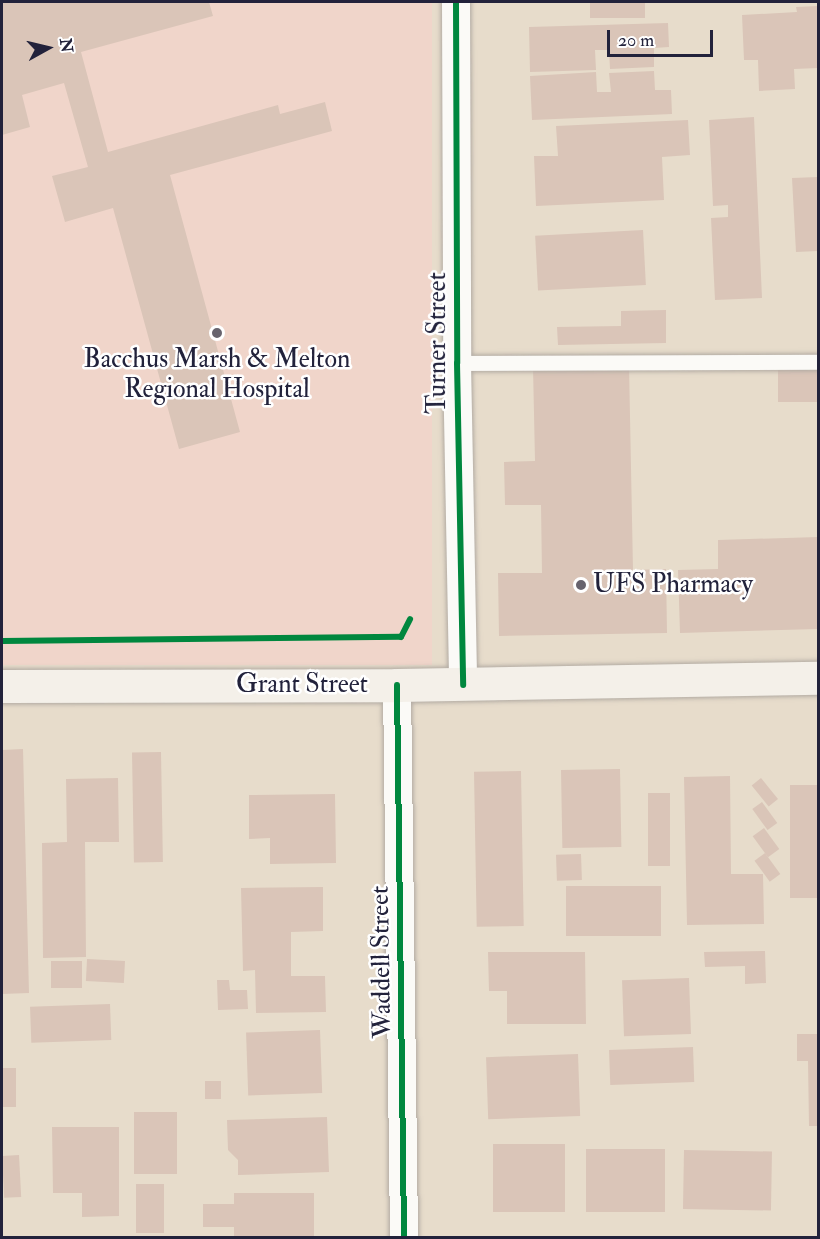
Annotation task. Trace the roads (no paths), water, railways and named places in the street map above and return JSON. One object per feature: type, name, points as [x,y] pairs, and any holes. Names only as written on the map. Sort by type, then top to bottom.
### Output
[{"type":"main road","name":"Grant Street","points":[[2,686],[463,685],[819,678]]},
{"type":"street","name":"Turner Street","points":[[456,2],[457,363],[463,685]]},
{"type":"street","name":"Waddell Street","points":[[398,685],[404,1238]]},
{"type":"lane","points":[[457,363],[819,362]]},
{"type":"place","name":"Bacchus Marsh & Melton Regional Hospital","points":[[217,333]]},
{"type":"place","name":"UFS Pharmacy","points":[[581,585]]}]
